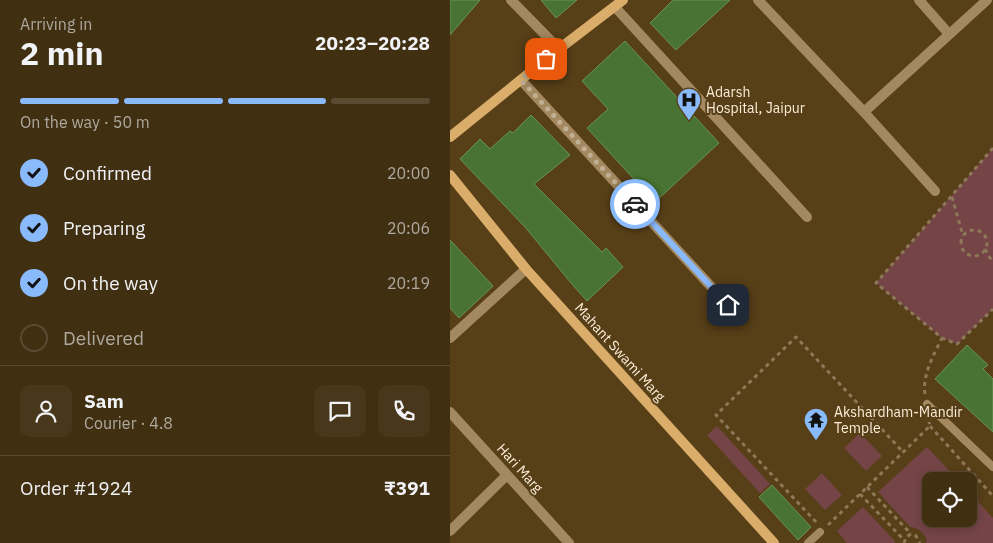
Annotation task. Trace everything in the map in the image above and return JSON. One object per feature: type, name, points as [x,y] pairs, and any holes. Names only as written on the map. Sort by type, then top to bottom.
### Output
[{"type":"street","points":[[511,0],[559,49]]},
{"type":"street","points":[[758,0],[864,112],[935,191]]},
{"type":"street","points":[[919,0],[949,34]]},
{"type":"street","points":[[864,112],[987,0]]},
{"type":"street","points":[[450,137],[619,3],[807,217]]},
{"type":"street","points":[[521,80],[728,305]]},
{"type":"street","name":"Mahant Swami Marg","points":[[450,175],[526,269],[774,543]]},
{"type":"street","points":[[450,338],[526,269]]},
{"type":"street","name":"Hari Marg","points":[[450,412],[569,543]]},
{"type":"street","points":[[450,531],[507,475]]},
{"type":"lane","points":[[927,404],[993,467]]},
{"type":"lane","points":[[808,543],[821,531]]},
{"type":"path","points":[[993,148],[876,283],[942,338],[957,344],[993,309]]},
{"type":"path","points":[[952,197],[963,237],[963,249],[970,255],[978,255],[985,249],[987,241],[984,234],[972,230],[968,231],[963,237]]},
{"type":"path","points":[[985,249],[993,263]]},
{"type":"path","points":[[903,452],[796,337],[716,415],[821,531],[930,426]]},
{"type":"path","points":[[942,338],[930,362],[924,388],[930,426],[993,496]]},
{"type":"path","points":[[867,488],[911,534],[916,536],[920,543]]},
{"type":"path","points":[[860,494],[904,542],[906,536],[911,534]]},
{"type":"shaded area","points":[[993,148],[993,309],[957,344],[942,338],[876,283]]},
{"type":"shaded area","points":[[717,426],[770,484],[760,493],[707,435]]},
{"type":"shaded area","points":[[860,433],[882,456],[866,471],[844,448]]},
{"type":"shaded area","points":[[927,447],[951,472],[922,472],[922,527],[977,527],[977,501],[993,518],[993,543],[926,543],[927,540],[919,529],[910,527],[878,492]]},
{"type":"shaded area","points":[[822,473],[842,495],[825,510],[805,489]]},
{"type":"shaded area","points":[[863,507],[895,543],[847,543],[837,531]]},
{"type":"building","points":[[450,0],[480,0],[450,35]]},
{"type":"building","points":[[541,0],[577,0],[556,18]]},
{"type":"building","points":[[673,0],[730,0],[676,50],[650,23]]},
{"type":"building","points":[[625,41],[719,143],[655,202],[587,128],[608,109],[582,81]]},
{"type":"building","points":[[531,115],[570,155],[534,184],[602,252],[606,248],[623,267],[587,301],[525,227],[460,159],[480,139],[490,149],[510,131],[513,133]]},
{"type":"building","points":[[450,240],[493,286],[459,318],[450,308]]},
{"type":"building","points":[[967,345],[988,365],[983,369],[993,379],[993,432],[935,379]]},
{"type":"building","points":[[772,485],[811,527],[798,540],[759,497]]},
{"type":"way so far","points":[[546,59],[521,80],[635,204]]},
{"type":"place","name":"Adarsh Hospital, Jaipur","points":[[689,121]]},
{"type":"place","name":"Akshardham-Mandir Temple","points":[[816,441]]},
{"type":"route","points":[[635,204],[728,305]]}]
